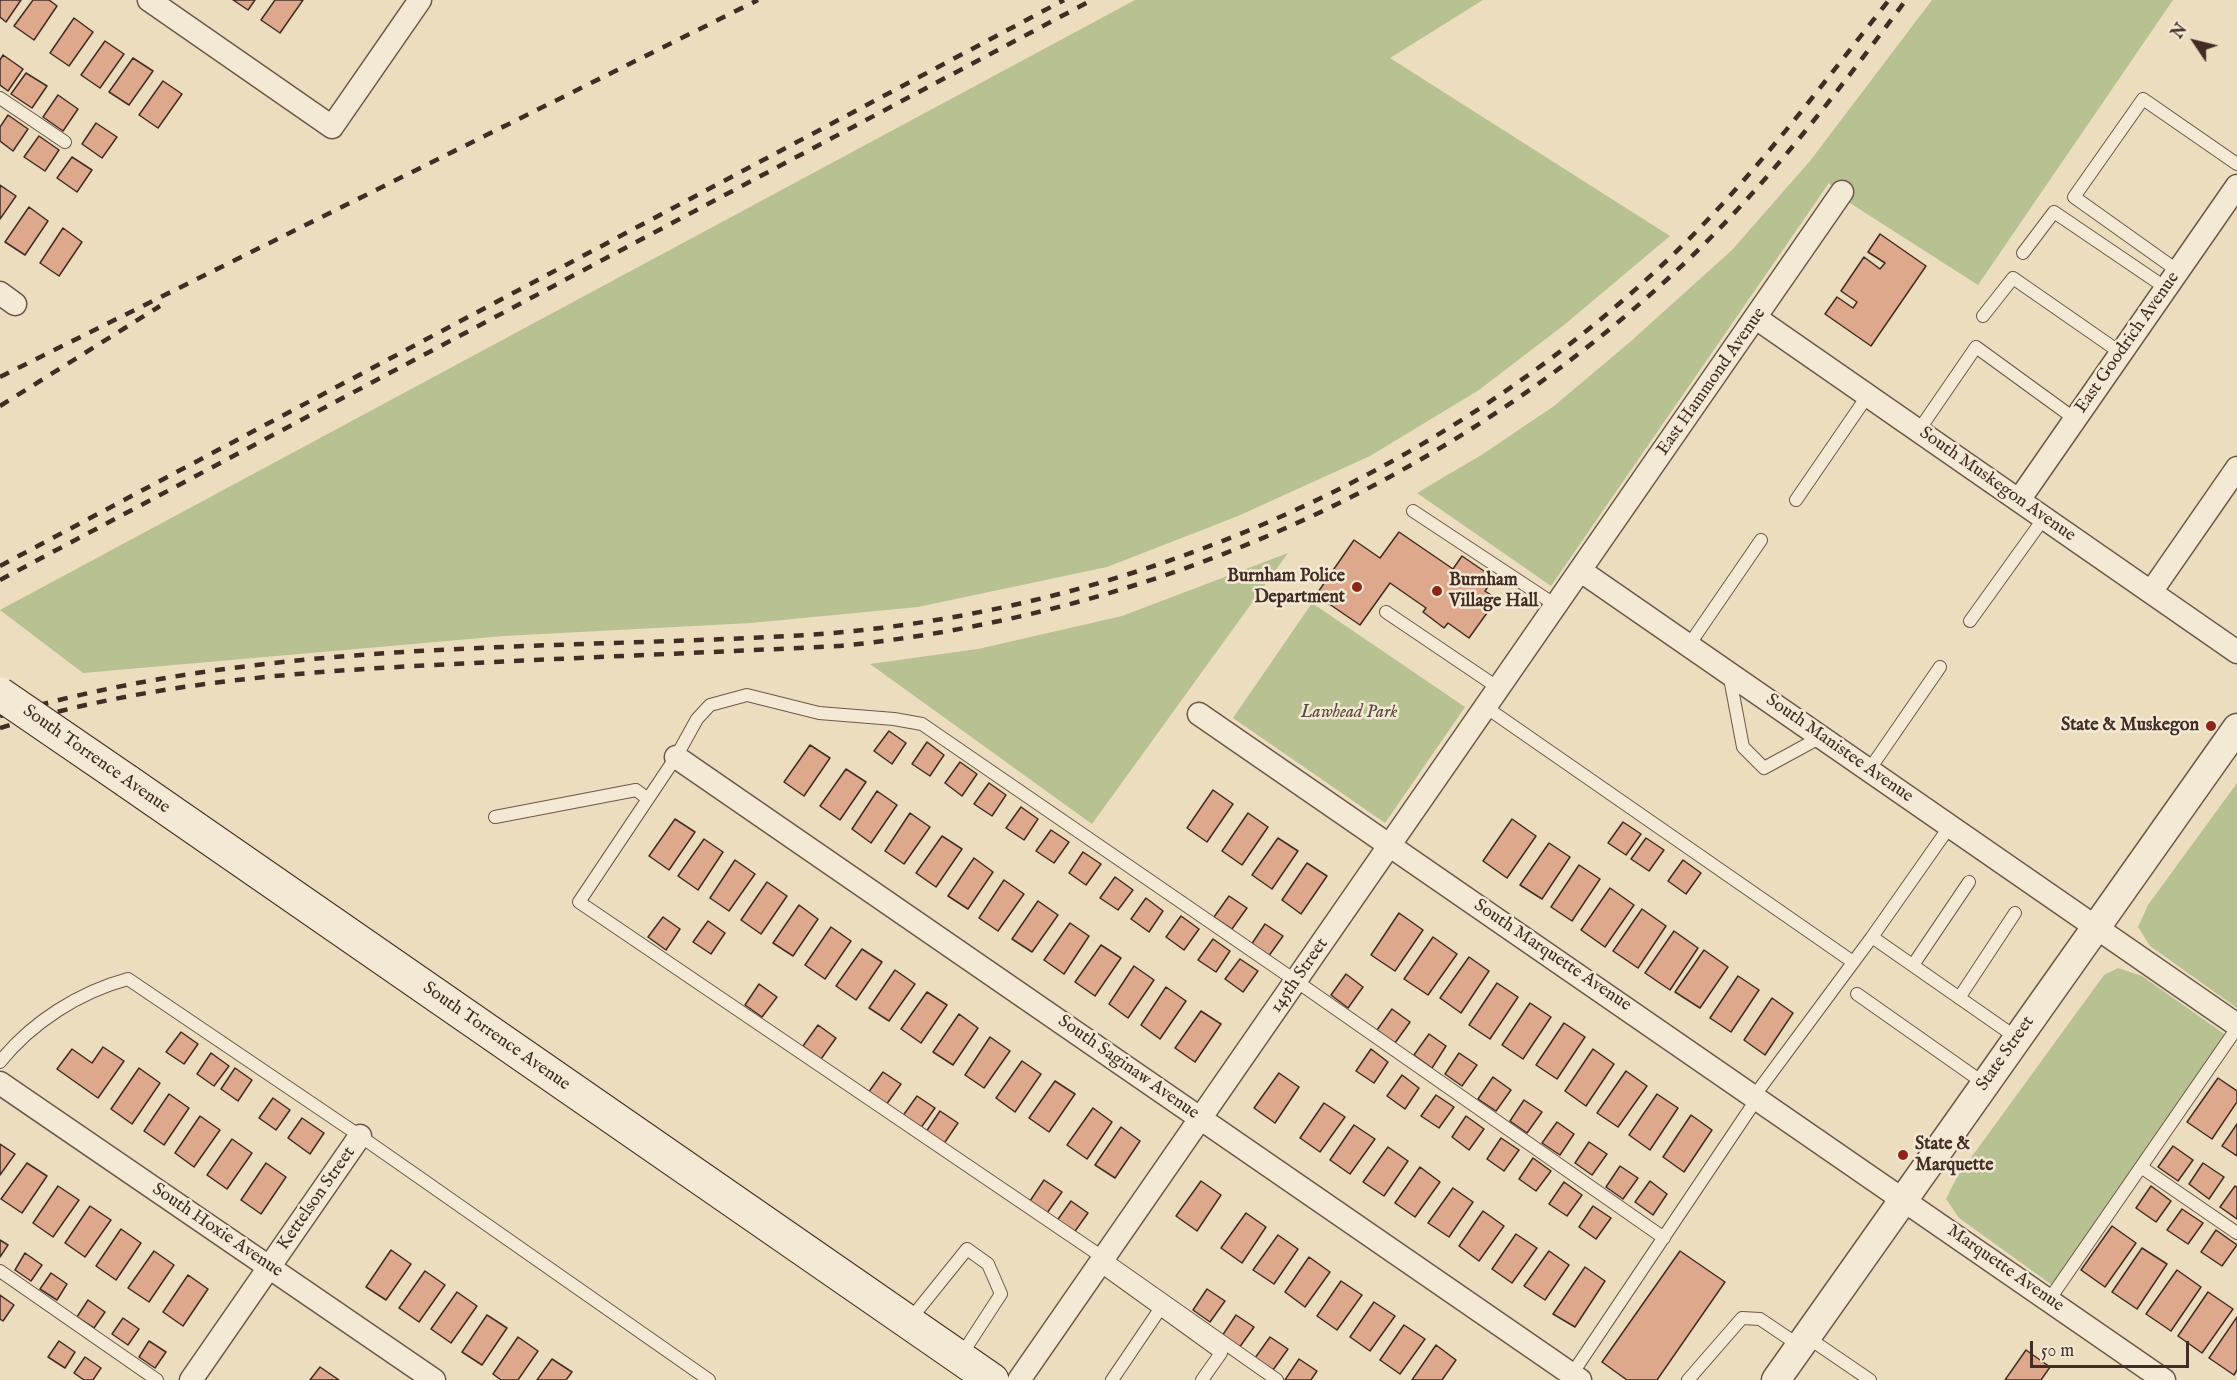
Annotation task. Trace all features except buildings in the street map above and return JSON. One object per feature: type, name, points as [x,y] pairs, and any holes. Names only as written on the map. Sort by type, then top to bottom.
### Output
[{"type":"main road","name":"South Torrence Avenue","points":[[0,694],[908,1323],[975,1372]]},
{"type":"street","points":[[149,0],[332,127],[420,0]]},
{"type":"street","name":"East Goodrich Avenue","points":[[2019,500],[2237,186]]},
{"type":"street","name":"East Hammond Avenue","points":[[1581,571],[1842,192]]},
{"type":"street","name":"South Muskegon Avenue","points":[[1756,318],[2237,652]]},
{"type":"street","points":[[2151,592],[2237,468]]},
{"type":"street","name":"145th Street","points":[[1019,1380],[1581,571]]},
{"type":"street","name":"South Manistee Avenue","points":[[1581,571],[2237,1026]]},
{"type":"street","name":"South Marquette Avenue","points":[[1199,714],[1904,1199]]},
{"type":"street","name":"State Street","points":[[1776,1380],[2237,728]]},
{"type":"street","name":"South Saginaw Avenue","points":[[676,756],[1576,1377]]},
{"type":"street","name":"South Hoxie Avenue","points":[[0,1083],[434,1380]]},
{"type":"street","name":"Kettelson Street","points":[[191,1380],[360,1136]]},
{"type":"street","name":"Marquette Avenue","points":[[1904,1199],[2164,1380]]},
{"type":"lane","points":[[0,98],[65,142]]},
{"type":"lane","points":[[2172,280],[2074,198],[2143,99],[2237,164]]},
{"type":"lane","points":[[2023,253],[2054,212],[2172,280]]},
{"type":"lane","points":[[1983,316],[2013,278],[2121,353]]},
{"type":"lane","points":[[1919,430],[1976,347],[2075,419]]},
{"type":"lane","points":[[1796,500],[1868,395]]},
{"type":"lane","points":[[1413,511],[1557,606]]},
{"type":"lane","points":[[1970,621],[2044,518]]},
{"type":"lane","points":[[1689,645],[1761,540]]},
{"type":"lane","points":[[1386,612],[1500,689]]},
{"type":"lane","points":[[1869,770],[1940,667]]},
{"type":"lane","points":[[1729,673],[1743,747],[1764,768],[1821,737]]},
{"type":"lane","points":[[1277,1380],[1101,1262],[579,902],[676,756],[697,719],[710,705],[747,695],[819,713],[894,719],[921,724],[1296,981],[1664,1238]]},
{"type":"lane","points":[[1487,708],[1853,962]]},
{"type":"lane","points":[[495,817],[636,790],[648,799]]},
{"type":"lane","points":[[1576,1377],[1757,1096],[1950,826]]},
{"type":"lane","points":[[1913,965],[1969,882]]},
{"type":"lane","points":[[1959,998],[2015,913]]},
{"type":"lane","points":[[1872,937],[2017,1038]]},
{"type":"lane","points":[[0,1062],[35,1024],[106,984],[128,979],[360,1136],[709,1380]]},
{"type":"lane","points":[[1857,994],[1985,1084]]},
{"type":"lane","points":[[2049,1300],[2237,1026]]},
{"type":"lane","points":[[2141,1167],[2237,1233]]},
{"type":"lane","points":[[908,1323],[967,1249],[988,1264],[1000,1294],[975,1372]]},
{"type":"lane","points":[[1101,1262],[1221,1353],[1202,1380]]},
{"type":"lane","points":[[0,1271],[157,1380]]},
{"type":"lane","points":[[1112,1380],[1160,1309]]},
{"type":"lane","points":[[1688,1380],[1742,1318],[1760,1318],[1869,1380]]},
{"type":"green space","points":[[1135,0],[1483,0],[1390,58],[1670,236],[1564,325],[1479,390],[1370,456],[1238,516],[1107,567],[918,607],[751,623],[504,636],[83,673],[0,610]]},
{"type":"green space","points":[[1932,0],[2173,0],[1978,285],[1842,198],[1829,183],[1551,586],[1417,493],[1483,454],[1554,406],[1630,342],[1732,250],[1810,161]]},
{"type":"green space","points":[[1288,553],[1092,824],[870,664],[978,649],[1122,616]]},
{"type":"green space","name":"Lawhead Park","points":[[1312,603],[1465,707],[1385,823],[1233,718]]},
{"type":"green space","points":[[2237,783],[2237,1008],[2150,946],[2138,927],[2148,905]]},
{"type":"green space","points":[[2118,968],[2142,976],[2227,1036],[2052,1285],[1959,1218],[1946,1199],[1957,1177],[2104,975]]},
{"type":"railway","points":[[0,377],[758,0]]},
{"type":"railway","points":[[0,566],[1064,0]]},
{"type":"railway","points":[[0,580],[1092,0]]},
{"type":"railway","points":[[0,716],[97,691],[194,673],[293,661],[491,647],[790,636],[915,623],[1038,599],[1160,564],[1277,518],[1391,462],[1498,396],[1599,320],[1692,236],[1719,208],[1794,121],[1889,0]]},
{"type":"railway","points":[[0,728],[58,712],[174,688],[293,674],[472,663],[840,646],[958,629],[1074,603],[1187,567],[1297,523],[1403,469],[1504,407],[1600,337],[1690,258],[1720,228],[1830,101],[1906,0]]},
{"type":"railway","points":[[0,406],[160,306]]},
{"type":"place","name":"Burnham Police Department","points":[[1357,587]]},
{"type":"place","name":"Burnham Village Hall","points":[[1437,591]]},
{"type":"place","name":"State & Muskegon","points":[[2211,726]]},
{"type":"place","name":"State & Marquette","points":[[1903,1155]]}]
